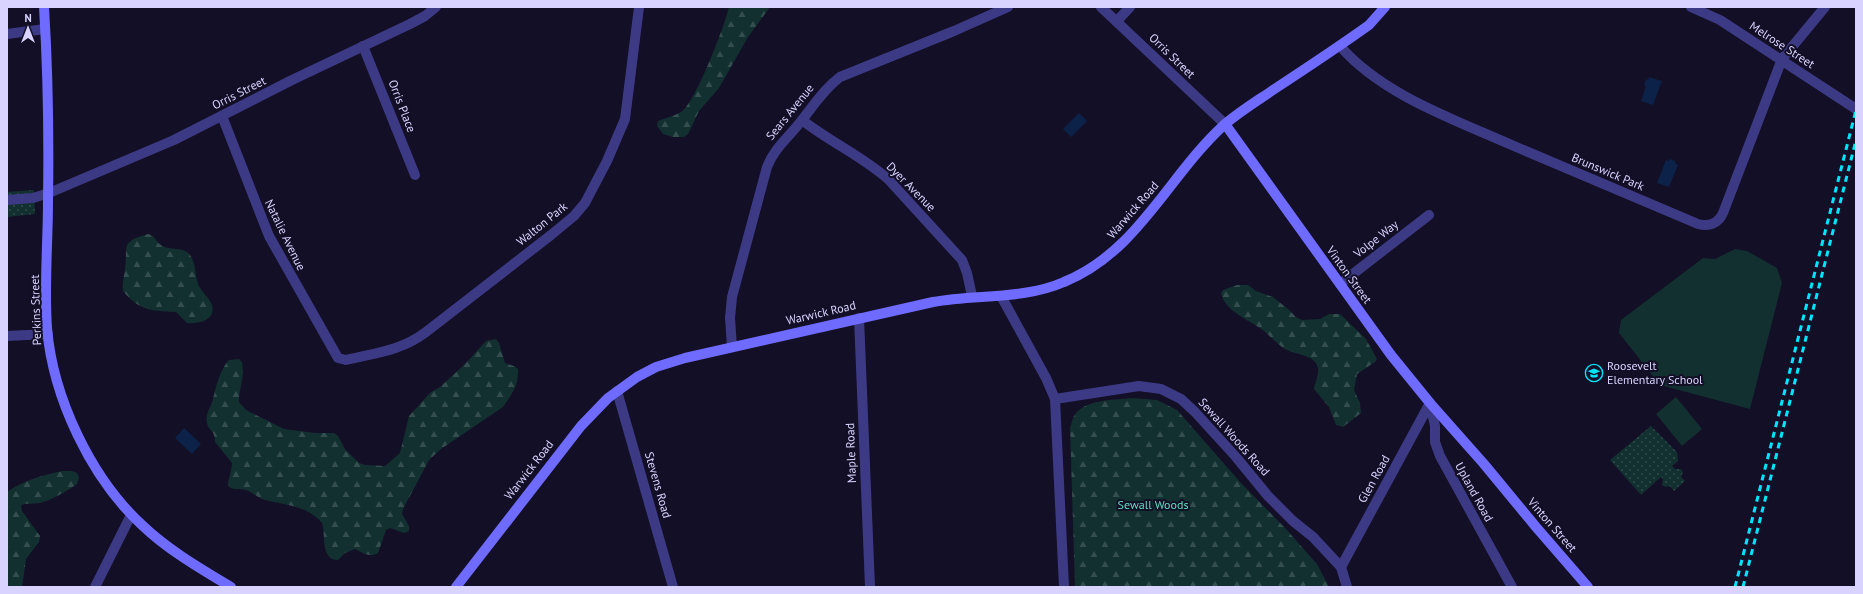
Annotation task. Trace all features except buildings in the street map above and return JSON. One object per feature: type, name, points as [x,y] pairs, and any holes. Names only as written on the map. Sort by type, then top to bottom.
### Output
[{"type":"street","name":"Perkins Street","points":[[44,7],[49,124],[48,334],[61,391],[70,418],[93,463],[111,490],[131,515],[164,543],[231,587]]},
{"type":"street","name":"Orris Street","points":[[7,200],[33,198],[48,193],[174,140],[292,80],[410,24],[425,16],[436,7]]},
{"type":"street","name":"Walton Park","points":[[338,358],[346,360],[400,348],[414,342],[579,211],[590,194],[625,119],[639,7]]},
{"type":"street","name":"Sears Avenue","points":[[732,347],[730,318],[732,301],[767,167],[775,151],[802,120],[825,90],[840,77],[954,31],[1008,7]]},
{"type":"street","name":"Orris Street","points":[[1101,7],[1225,124]]},
{"type":"street","points":[[1117,21],[1130,7]]},
{"type":"street","points":[[1225,124],[1340,46],[1373,22],[1386,7]]},
{"type":"street","name":"Melrose Street","points":[[1691,7],[1720,20],[1856,109]]},
{"type":"street","name":"Brunswick Park","points":[[1340,46],[1352,59],[1404,96],[1479,131],[1705,226],[1716,222],[1723,213],[1782,60],[1825,7]]},
{"type":"street","points":[[7,34],[45,29]]},
{"type":"street","name":"Orris Place","points":[[363,46],[415,176]]},
{"type":"street","name":"Natalie Avenue","points":[[222,116],[269,236],[338,358]]},
{"type":"street","name":"Dyer Avenue","points":[[802,120],[834,144],[875,169],[888,179],[962,260],[967,273],[972,296]]},
{"type":"street","name":"Vinton Street","points":[[1225,124],[1391,355],[1430,403],[1484,464],[1588,587]]},
{"type":"street","name":"Warwick Road","points":[[456,587],[569,439],[617,390],[637,377],[656,367],[685,358],[859,318],[933,302],[972,296],[1001,296],[1033,292],[1056,286],[1085,272],[1105,260],[1132,234],[1203,146],[1225,124]]},
{"type":"street","name":"Volpe Way","points":[[1340,284],[1429,214]]},
{"type":"street","points":[[1001,296],[1046,378],[1055,399],[1064,587]]},
{"type":"street","name":"Maple Road","points":[[859,318],[870,587]]},
{"type":"street","points":[[7,336],[48,334]]},
{"type":"street","name":"Sewall Woods Road","points":[[1055,399],[1139,386],[1161,389],[1174,395],[1195,412],[1236,457],[1268,496],[1293,521],[1313,537],[1341,567],[1347,587]]},
{"type":"street","name":"Stevens Road","points":[[617,390],[673,587]]},
{"type":"street","name":"Glen Road","points":[[1341,567],[1430,403]]},
{"type":"street","name":"Upland Road","points":[[1430,403],[1435,426],[1435,442],[1440,456],[1512,587]]},
{"type":"street","points":[[95,587],[131,515]]},
{"type":"green space","points":[[729,7],[770,7],[748,37],[719,88],[699,111],[688,134],[684,137],[673,137],[663,134],[657,126],[658,121],[681,112],[694,95],[709,63]]},
{"type":"green space","points":[[34,190],[35,214],[7,217],[7,192]]},
{"type":"green space","points":[[148,234],[164,247],[184,250],[190,255],[198,284],[212,305],[213,310],[209,318],[201,322],[187,323],[176,312],[147,309],[135,303],[123,291],[127,246],[133,239]]},
{"type":"green space","points":[[1735,249],[1747,251],[1777,268],[1782,283],[1750,409],[1660,385],[1619,333],[1621,320],[1703,258],[1715,259]]},
{"type":"green space","points":[[1237,285],[1248,285],[1256,291],[1273,297],[1296,317],[1302,320],[1320,319],[1329,314],[1340,314],[1366,339],[1377,359],[1357,374],[1354,390],[1360,403],[1361,413],[1343,427],[1336,425],[1329,407],[1314,389],[1318,370],[1316,363],[1309,357],[1285,349],[1264,331],[1239,315],[1223,300],[1221,293],[1223,290]]},
{"type":"green space","points":[[496,339],[499,343],[505,363],[518,369],[516,385],[512,393],[503,407],[441,449],[429,460],[403,509],[402,514],[409,526],[409,531],[404,533],[390,528],[386,530],[378,553],[369,555],[355,549],[345,553],[338,560],[332,559],[328,556],[326,551],[322,523],[316,517],[296,507],[265,500],[246,490],[234,489],[228,486],[232,463],[215,442],[213,433],[208,425],[207,413],[223,368],[229,360],[239,359],[242,362],[243,373],[239,402],[246,410],[284,429],[315,433],[334,433],[338,436],[345,449],[359,463],[365,465],[385,466],[400,453],[409,416],[431,392],[440,387],[466,363],[486,341]]},
{"type":"green space","points":[[1676,397],[1702,429],[1682,446],[1656,414]]},
{"type":"green space","name":"Sewall Woods","points":[[1132,398],[1157,400],[1177,410],[1241,483],[1286,529],[1317,564],[1329,587],[1075,587],[1070,428],[1072,421],[1078,411],[1090,404]]},
{"type":"green space","points":[[1651,426],[1677,452],[1678,461],[1672,466],[1675,469],[1681,469],[1683,472],[1681,477],[1685,481],[1674,491],[1670,486],[1666,487],[1662,485],[1663,479],[1661,477],[1641,495],[1610,460]]},
{"type":"green space","points":[[63,471],[72,471],[77,473],[79,478],[77,484],[45,502],[21,505],[22,511],[40,536],[39,542],[26,559],[22,587],[7,587],[7,492],[34,478]]},
{"type":"water","points":[[1649,77],[1662,81],[1653,105],[1641,101],[1646,86],[1644,85],[1646,79],[1648,80]]},
{"type":"water","points":[[1079,113],[1087,121],[1071,137],[1063,129]]},
{"type":"water","points":[[1670,159],[1675,161],[1678,165],[1669,187],[1657,183],[1666,160],[1669,161]]},
{"type":"water","points":[[184,428],[201,444],[192,454],[175,438]]},
{"type":"railway","points":[[1735,587],[1856,110]]},
{"type":"railway","points":[[1743,587],[1856,140]]},
{"type":"place","name":"Roosevelt Elementary School","points":[[1594,373]]}]
